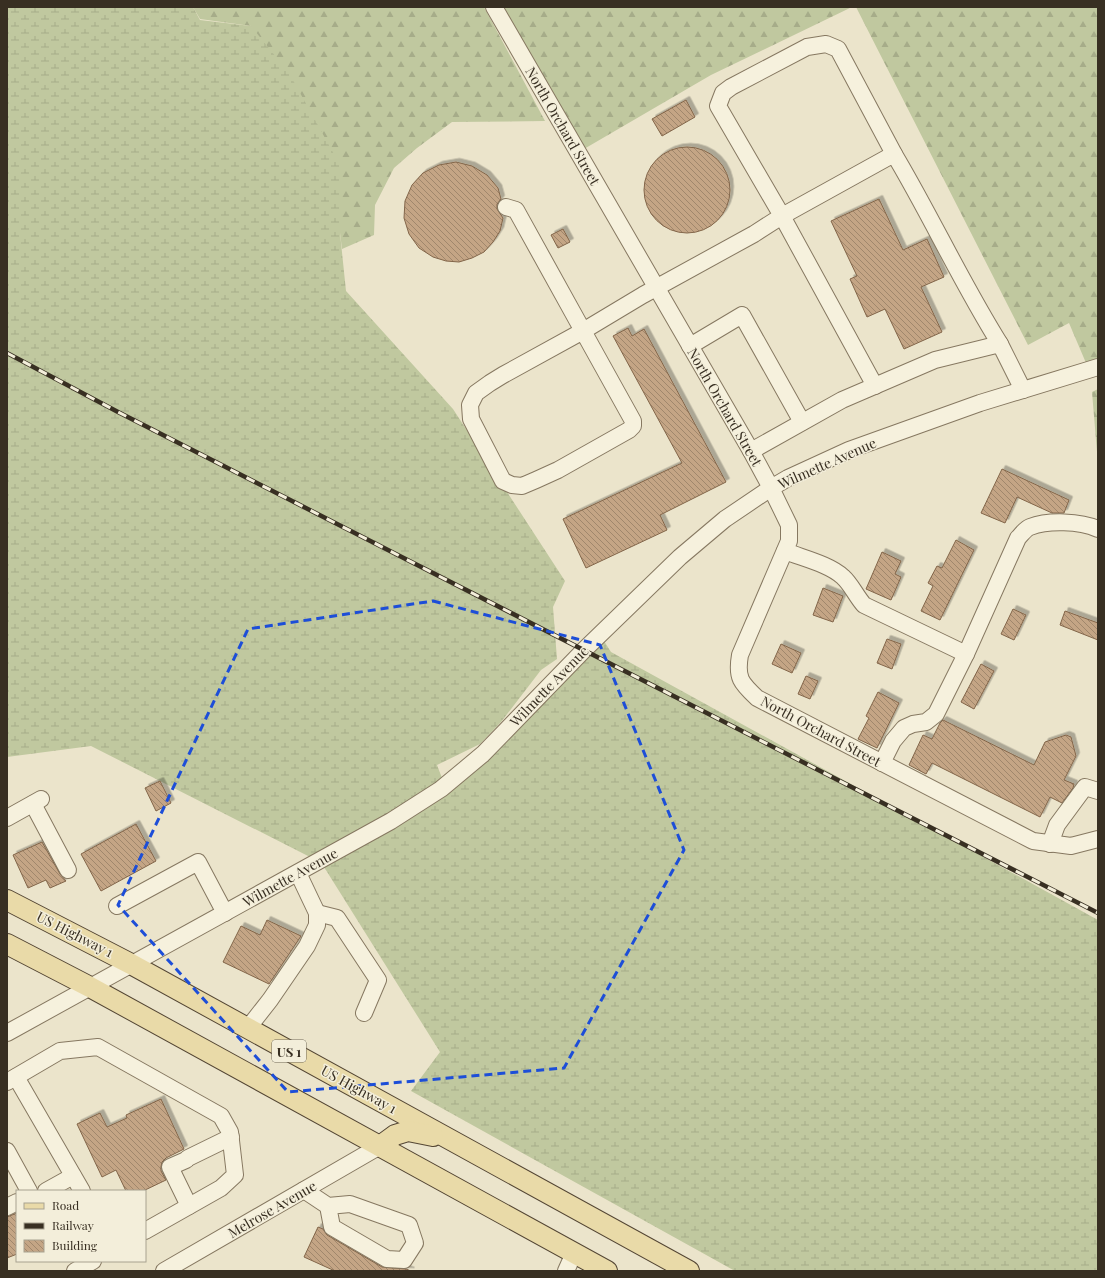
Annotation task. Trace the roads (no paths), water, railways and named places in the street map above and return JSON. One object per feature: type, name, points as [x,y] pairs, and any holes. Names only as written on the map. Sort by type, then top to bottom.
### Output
[{"type":"main road","name":"US Highway 1","points":[[7,900],[131,964],[689,1271]]},
{"type":"main road","points":[[7,944],[90,987],[607,1271]]},
{"type":"main road","points":[[380,1146],[395,1134],[408,1131],[448,1138]]},
{"type":"street","name":"North Orchard Street","points":[[494,7],[751,451],[789,525],[789,541],[740,655],[738,664],[739,674],[743,685],[757,698],[1033,842],[1071,846],[1098,839]]},
{"type":"street","points":[[875,386],[782,216],[718,106],[723,93],[731,87],[808,47],[826,44],[838,49],[977,307],[1000,344],[1023,390]]},
{"type":"street","points":[[506,207],[516,210],[583,331],[632,421],[633,426],[629,430],[558,470],[522,486],[512,485],[504,481],[471,419],[470,406],[476,393],[503,375],[583,331],[656,287],[754,234],[782,216],[894,154]]},
{"type":"street","points":[[690,346],[742,315],[802,422]]},
{"type":"street","points":[[751,451],[842,400],[935,360],[1000,344]]},
{"type":"street","name":"Wilmette Avenue","points":[[7,1033],[391,821],[441,788],[483,754],[584,650],[680,557],[725,520],[771,488],[788,478],[849,450],[980,403],[1098,367]]},
{"type":"street","points":[[882,763],[893,741],[904,728],[913,724],[926,722],[936,714],[966,654],[1018,538],[1028,527],[1044,523],[1079,523],[1098,529]]},
{"type":"street","points":[[785,551],[828,567],[844,577],[857,597],[864,604],[966,654]]},
{"type":"street","points":[[1050,844],[1057,825],[1085,787],[1098,791]]},
{"type":"street","points":[[7,818],[37,801],[68,870]]},
{"type":"street","points":[[116,906],[198,862],[225,913]]},
{"type":"street","points":[[248,1028],[270,1000],[307,946],[317,925],[317,913],[298,872]]},
{"type":"street","points":[[317,913],[337,918],[378,980],[364,1013]]},
{"type":"street","points":[[81,1190],[12,1079],[60,1051],[98,1047],[220,1116],[230,1135],[235,1175],[221,1188],[146,1230]]},
{"type":"street","points":[[189,1206],[170,1167],[230,1135]]},
{"type":"street","name":"Melrose Avenue","points":[[164,1271],[380,1146]]},
{"type":"street","points":[[7,1151],[28,1190]]},
{"type":"street","points":[[48,1190],[73,1176]]},
{"type":"street","points":[[304,1190],[328,1206],[350,1204],[409,1225],[415,1243],[404,1260],[387,1259],[332,1227],[328,1206]]},
{"type":"street","points":[[7,1207],[16,1202]]},
{"type":"street","points":[[566,1271],[574,1253]]},
{"type":"street","points":[[68,1262],[74,1271],[91,1262]]},
{"type":"railway","points":[[7,353],[118,412],[1098,913]]}]
